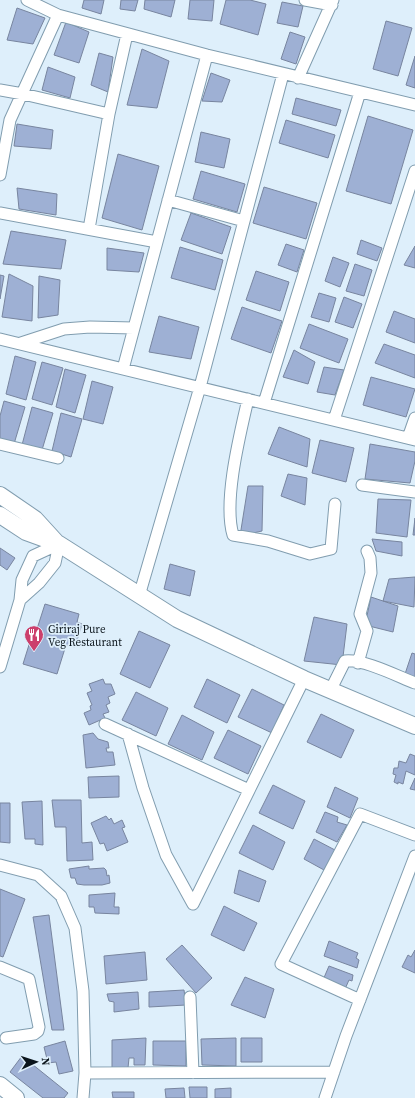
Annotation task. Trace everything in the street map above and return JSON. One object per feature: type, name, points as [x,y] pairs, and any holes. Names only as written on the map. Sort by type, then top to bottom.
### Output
[{"type":"street","points":[[27,0],[58,15],[127,34],[298,78],[415,105]]},
{"type":"street","points":[[298,78],[333,3],[305,0]]},
{"type":"street","points":[[0,175],[10,120],[58,15]]},
{"type":"street","points":[[89,229],[109,114],[127,34]]},
{"type":"street","points":[[123,369],[206,55]]},
{"type":"street","points":[[139,596],[200,387],[283,74]]},
{"type":"street","points":[[0,90],[109,114]]},
{"type":"street","points":[[264,403],[360,92]]},
{"type":"street","points":[[334,420],[415,171]]},
{"type":"street","points":[[168,200],[244,221]]},
{"type":"street","points":[[0,213],[157,242]]},
{"type":"street","points":[[21,344],[64,328],[134,328]]},
{"type":"street","points":[[0,338],[412,439],[415,418]]},
{"type":"street","points":[[248,399],[236,454],[229,522],[233,534],[268,541],[310,554],[331,549],[335,504]]},
{"type":"street","points":[[0,444],[58,458]]},
{"type":"street","points":[[362,485],[415,492]]},
{"type":"street","points":[[0,495],[35,519],[59,544]]},
{"type":"street","points":[[0,515],[26,532],[59,544],[177,619],[330,691],[415,726]]},
{"type":"street","points":[[20,600],[39,583],[55,563],[59,544]]},
{"type":"street","points":[[0,667],[20,600],[22,580],[33,556],[59,544]]},
{"type":"street","points":[[358,663],[367,631],[360,614],[371,573],[368,551]]},
{"type":"street","points":[[330,691],[345,661],[358,663],[415,683]]},
{"type":"street","points":[[128,734],[143,788],[166,855],[193,904],[304,679]]},
{"type":"street","points":[[105,724],[249,790]]},
{"type":"street","points":[[360,1000],[281,964],[360,814],[415,835]]},
{"type":"street","points":[[325,1098],[360,1000],[415,856]]},
{"type":"street","points":[[0,865],[38,875],[61,896],[76,928],[83,991],[85,1074],[83,1098]]},
{"type":"street","points":[[0,967],[29,980],[39,1027],[38,1031],[34,1034],[6,1038]]},
{"type":"street","points":[[190,997],[193,1073]]},
{"type":"street","points":[[85,1074],[334,1072]]},
{"type":"street","points":[[0,1085],[16,1098]]},
{"type":"building","points":[[84,0],[104,0],[101,14],[82,8]]},
{"type":"building","points":[[121,0],[138,0],[135,11],[120,9]]},
{"type":"building","points":[[145,0],[175,0],[171,17],[144,9]]},
{"type":"building","points":[[190,0],[214,0],[212,21],[188,19]]},
{"type":"building","points":[[226,0],[250,0],[266,4],[258,35],[220,24]]},
{"type":"building","points":[[282,2],[303,6],[298,27],[277,23]]},
{"type":"building","points":[[17,8],[45,18],[33,44],[7,40]]},
{"type":"building","points":[[386,21],[412,28],[398,76],[373,69]]},
{"type":"building","points":[[66,22],[89,32],[79,63],[54,55]]},
{"type":"building","points":[[290,32],[305,37],[296,64],[281,59]]},
{"type":"building","points":[[142,49],[169,61],[157,108],[127,105]]},
{"type":"building","points":[[99,53],[113,57],[108,92],[91,85]]},
{"type":"building","points":[[415,56],[415,88],[406,85]]},
{"type":"building","points":[[48,67],[75,77],[70,98],[42,90]]},
{"type":"building","points":[[211,73],[230,80],[222,102],[202,101]]},
{"type":"building","points":[[296,98],[341,110],[336,126],[292,114]]},
{"type":"building","points":[[368,116],[413,130],[391,204],[346,191]]},
{"type":"building","points":[[286,120],[335,135],[328,158],[279,143]]},
{"type":"building","points":[[17,124],[53,130],[51,149],[14,146]]},
{"type":"building","points":[[201,132],[230,139],[224,168],[195,162]]},
{"type":"building","points":[[118,154],[159,166],[142,230],[102,218]]},
{"type":"building","points":[[201,171],[245,184],[237,212],[193,199]]},
{"type":"building","points":[[264,187],[317,203],[306,239],[253,223]]},
{"type":"building","points":[[17,188],[57,194],[56,215],[19,209]]},
{"type":"building","points":[[191,213],[231,227],[222,254],[181,240]]},
{"type":"building","points":[[11,231],[66,240],[61,269],[3,264]]},
{"type":"building","points":[[361,240],[382,248],[377,261],[357,254]]},
{"type":"building","points":[[286,244],[304,250],[297,272],[278,265]]},
{"type":"building","points":[[415,246],[415,268],[404,265]]},
{"type":"building","points":[[180,247],[223,260],[215,290],[171,278]]},
{"type":"building","points":[[107,248],[144,253],[139,272],[107,270]]},
{"type":"building","points":[[333,257],[349,263],[340,287],[325,281]]},
{"type":"building","points":[[355,264],[372,270],[364,296],[346,291]]},
{"type":"building","points":[[256,271],[289,282],[280,311],[246,300]]},
{"type":"building","points":[[9,274],[33,286],[32,321],[2,317]]},
{"type":"building","points":[[0,275],[4,276],[0,299]]},
{"type":"building","points":[[39,276],[60,280],[58,315],[38,318]]},
{"type":"building","points":[[319,293],[336,298],[329,322],[311,317]]},
{"type":"building","points":[[344,297],[362,304],[353,328],[335,322]]},
{"type":"building","points":[[242,307],[282,321],[271,353],[231,339]]},
{"type":"building","points":[[394,311],[415,319],[415,343],[386,332]]},
{"type":"building","points":[[159,316],[199,327],[191,359],[149,352]]},
{"type":"building","points":[[309,324],[348,339],[339,363],[300,348]]},
{"type":"building","points":[[384,344],[415,355],[415,378],[375,363]]},
{"type":"building","points":[[294,350],[315,362],[308,384],[283,377]]},
{"type":"building","points":[[15,356],[36,362],[26,400],[6,394]]},
{"type":"building","points":[[42,362],[63,368],[52,405],[32,399]]},
{"type":"building","points":[[324,367],[344,370],[335,395],[317,392]]},
{"type":"building","points":[[65,369],[86,375],[75,413],[56,407]]},
{"type":"building","points":[[371,377],[415,389],[406,417],[363,405]]},
{"type":"building","points":[[92,381],[113,387],[103,424],[83,419]]},
{"type":"building","points":[[4,401],[25,407],[14,444],[0,440],[0,416]]},
{"type":"building","points":[[32,407],[53,413],[42,450],[22,445]]},
{"type":"building","points":[[61,413],[82,419],[71,457],[52,451]]},
{"type":"building","points":[[279,427],[310,439],[307,467],[268,454]]},
{"type":"building","points":[[320,440],[354,448],[346,482],[312,473]]},
{"type":"building","points":[[370,444],[415,452],[415,461],[410,483],[365,479]]},
{"type":"building","points":[[288,474],[307,478],[305,505],[281,496]]},
{"type":"building","points":[[248,486],[263,486],[262,531],[240,536]]},
{"type":"building","points":[[378,499],[411,500],[407,537],[376,533]]},
{"type":"building","points":[[415,518],[415,535],[413,535]]},
{"type":"building","points":[[372,539],[402,542],[402,556],[376,551]]},
{"type":"building","points":[[0,548],[15,558],[7,570],[0,565]]},
{"type":"building","points":[[170,564],[195,571],[190,596],[164,589]]},
{"type":"building","points":[[415,577],[414,607],[383,601],[389,579]]},
{"type":"building","points":[[371,597],[398,606],[393,632],[365,625]]},
{"type":"building","points":[[45,604],[79,614],[77,622],[82,624],[75,647],[66,645],[57,674],[23,664],[33,632],[36,632]]},
{"type":"building","points":[[314,617],[347,624],[342,665],[304,661]]},
{"type":"building","points":[[139,631],[170,645],[150,688],[120,674]]},
{"type":"building","points":[[412,653],[415,654],[415,678],[405,674]]},
{"type":"building","points":[[103,679],[105,684],[111,684],[115,694],[108,697],[110,703],[106,705],[109,712],[103,714],[105,718],[89,725],[84,713],[91,710],[90,706],[92,705],[87,693],[92,691],[89,684]]},
{"type":"building","points":[[207,679],[240,695],[227,723],[194,707]]},
{"type":"building","points":[[252,689],[284,705],[272,733],[238,717]]},
{"type":"building","points":[[136,692],[168,708],[156,736],[122,720]]},
{"type":"building","points":[[321,714],[354,730],[341,758],[307,742]]},
{"type":"building","points":[[182,715],[214,732],[202,760],[168,744]]},
{"type":"building","points":[[228,730],[261,746],[248,774],[214,758]]},
{"type":"building","points":[[93,733],[98,739],[108,742],[109,748],[106,748],[107,752],[113,752],[115,765],[86,768],[83,735]]},
{"type":"building","points":[[410,754],[415,756],[415,775],[406,771],[403,784],[398,782],[398,784],[394,782],[396,775],[393,774],[394,768],[398,768],[399,761],[406,763]]},
{"type":"building","points":[[119,776],[119,797],[89,798],[88,777]]},
{"type":"building","points":[[415,778],[415,790],[410,789]]},
{"type":"building","points":[[273,785],[305,801],[293,829],[259,813]]},
{"type":"building","points":[[335,787],[358,798],[350,818],[327,807]]},
{"type":"building","points":[[52,800],[81,800],[82,843],[92,842],[93,860],[67,861],[66,827],[55,827]]},
{"type":"building","points":[[42,801],[43,845],[35,844],[35,839],[25,839],[22,802]]},
{"type":"building","points":[[0,803],[10,803],[10,843],[0,842]]},
{"type":"building","points":[[325,812],[338,817],[337,822],[347,825],[337,842],[316,832]]},
{"type":"building","points":[[106,816],[109,820],[111,818],[114,824],[122,820],[125,827],[122,828],[128,842],[107,851],[104,843],[100,844],[91,823]]},
{"type":"building","points":[[253,825],[285,842],[273,870],[239,853]]},
{"type":"building","points":[[314,839],[335,850],[324,870],[304,859]]},
{"type":"building","points":[[89,866],[89,869],[104,868],[107,876],[109,875],[110,883],[102,885],[84,885],[77,884],[75,878],[71,878],[69,869]]},
{"type":"building","points":[[239,870],[266,881],[259,902],[234,893]]},
{"type":"building","points":[[0,889],[25,899],[3,957],[0,956]]},
{"type":"building","points":[[115,893],[114,907],[119,907],[119,914],[95,913],[94,907],[89,907],[89,895]]},
{"type":"building","points":[[224,906],[257,923],[244,951],[211,935]]},
{"type":"building","points":[[49,915],[64,1030],[52,1030],[33,917]]},
{"type":"building","points":[[329,941],[358,953],[356,958],[359,960],[357,968],[324,956]]},
{"type":"building","points":[[182,945],[212,978],[196,993],[166,959]]},
{"type":"building","points":[[415,950],[415,973],[402,967],[408,955],[411,957]]},
{"type":"building","points":[[145,952],[147,980],[106,984],[104,956]]},
{"type":"building","points":[[329,966],[353,975],[352,981],[349,980],[345,989],[323,980]]},
{"type":"building","points":[[245,977],[274,989],[265,1018],[231,1005]]},
{"type":"building","points":[[184,990],[186,1005],[149,1007],[149,992]]},
{"type":"building","points":[[138,992],[139,1009],[114,1012],[114,1002],[109,1001],[107,994]]},
{"type":"building","points":[[146,1038],[145,1065],[134,1065],[134,1058],[129,1058],[128,1068],[112,1068],[112,1040]]},
{"type":"building","points":[[236,1038],[236,1066],[202,1065],[201,1039]]},
{"type":"building","points":[[241,1038],[262,1038],[262,1062],[241,1062]]},
{"type":"building","points":[[65,1041],[73,1071],[59,1074],[56,1062],[48,1063],[44,1047]]},
{"type":"building","points":[[153,1041],[186,1041],[186,1066],[153,1065]]},
{"type":"building","points":[[22,1056],[68,1093],[64,1098],[43,1098],[10,1072]]},
{"type":"building","points":[[189,1087],[207,1087],[207,1098],[190,1098]]},
{"type":"building","points":[[184,1088],[185,1098],[166,1098],[165,1089]]},
{"type":"building","points":[[231,1088],[231,1098],[215,1098],[215,1089]]},
{"type":"building","points":[[112,1092],[134,1092],[134,1098],[113,1098]]},
{"type":"place","name":"Giriraj Pure Veg Restaurant","points":[[34,652]]}]
